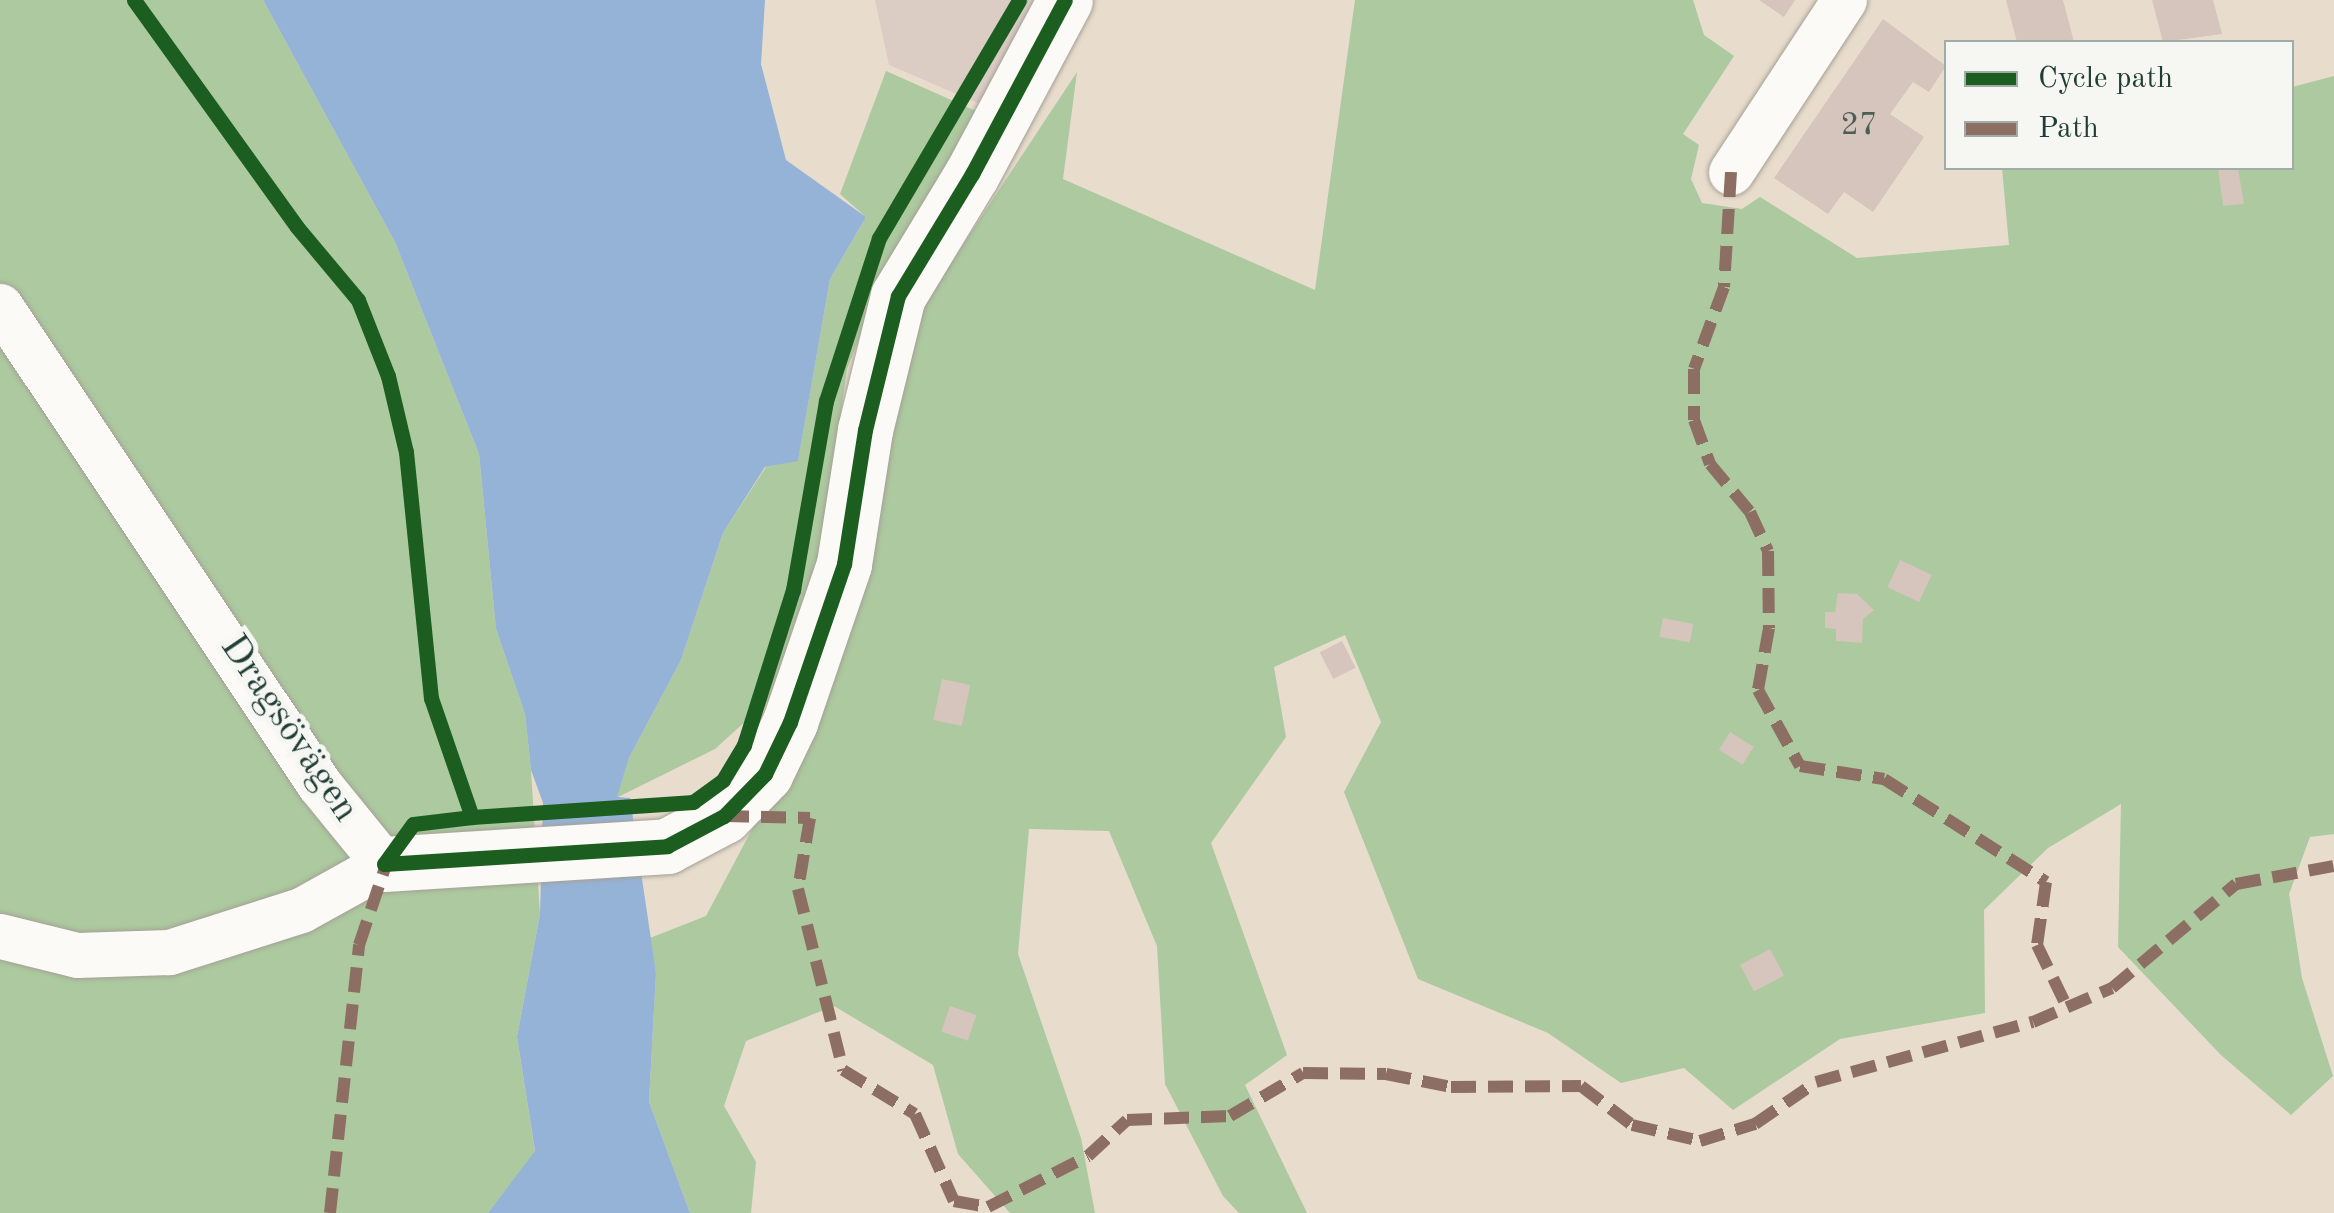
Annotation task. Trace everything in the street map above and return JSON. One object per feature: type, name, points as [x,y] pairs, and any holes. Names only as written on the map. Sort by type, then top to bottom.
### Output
[{"type":"street","points":[[0,936],[78,955],[169,952],[301,910],[384,864],[667,846],[724,816],[764,774],[790,722],[844,564],[864,430],[898,296],[972,174],[1064,0]]},
{"type":"street","points":[[1730,172],[1844,0]]},
{"type":"street","name":"Dragsövägen","points":[[0,306],[319,784],[384,864]]},
{"type":"shaded area","points":[[875,0],[1038,0],[985,106],[889,65]]},
{"type":"green space","points":[[0,0],[263,0],[395,242],[479,454],[496,629],[525,714],[531,770],[540,914],[517,1037],[535,1152],[488,1213],[0,1213]]},
{"type":"green space","points":[[1355,0],[1693,0],[1704,35],[1734,56],[1683,134],[1699,145],[1691,179],[1702,203],[1742,209],[1760,197],[1857,258],[2009,245],[2002,170],[2294,170],[2294,86],[2334,76],[2334,834],[2310,837],[2289,894],[2302,978],[2333,1076],[2291,1115],[2221,1055],[2118,947],[2121,804],[2048,848],[1984,910],[1985,1013],[1840,1039],[1733,1110],[1684,1068],[1621,1083],[1548,1033],[1418,979],[1344,792],[1381,722],[1345,635],[1274,667],[1286,737],[1211,843],[1287,1055],[1245,1085],[1307,1213],[1239,1213],[1223,1196],[1165,1084],[1157,946],[1109,831],[1029,829],[1018,954],[1081,1138],[1095,1213],[1010,1213],[958,1154],[933,1065],[834,1006],[746,1041],[724,1106],[756,1162],[751,1213],[690,1213],[649,1102],[656,973],[650,938],[706,916],[767,801],[888,384],[929,296],[1077,72],[1063,179],[1315,290]]},
{"type":"green space","points":[[886,71],[976,111],[887,269],[847,369],[823,539],[780,690],[715,749],[616,798],[629,758],[681,660],[723,533],[766,467],[798,460],[830,279],[866,217],[840,194]]},
{"type":"water","points":[[263,0],[765,0],[761,64],[786,160],[866,217],[830,279],[798,461],[765,467],[723,533],[681,660],[629,758],[617,797],[630,798],[656,973],[649,1102],[690,1213],[488,1213],[535,1151],[517,1037],[540,914],[543,803],[531,770],[525,714],[496,629],[479,454],[395,242]]},
{"type":"building","points":[[1759,0],[1795,0],[1784,17]]},
{"type":"building","points":[[2006,0],[2063,0],[2073,40],[2016,40]]},
{"type":"building","points":[[2152,0],[2213,0],[2222,34],[2162,40]]},
{"type":"building","points":[[1883,19],[1944,65],[1929,92],[1913,82],[1890,114],[1924,137],[1873,212],[1844,192],[1828,214],[1774,178]]},
{"type":"building","points":[[2218,170],[2238,170],[2244,204],[2223,206]]},
{"type":"building","points":[[1900,560],[1932,575],[1919,602],[1887,587]]},
{"type":"building","points":[[1838,593],[1857,594],[1874,610],[1863,619],[1862,643],[1836,641],[1836,629],[1825,628],[1825,612],[1835,612]]},
{"type":"building","points":[[1663,618],[1693,624],[1690,643],[1659,637]]},
{"type":"building","points":[[1342,641],[1356,668],[1333,679],[1320,652]]},
{"type":"building","points":[[942,679],[970,685],[962,726],[933,720]]},
{"type":"building","points":[[1730,732],[1754,747],[1743,765],[1719,750]]},
{"type":"building","points":[[1770,949],[1784,975],[1754,991],[1740,965]]},
{"type":"building","points":[[950,1006],[976,1015],[968,1041],[941,1032]]},
{"type":"marked path","points":[[1731,172],[1724,287],[1694,369],[1694,420],[1710,464],[1750,512],[1768,551],[1769,628],[1758,690],[1800,766],[1884,779],[2046,882],[2037,945],[2067,1007]]},
{"type":"marked path","points":[[724,816],[810,818],[798,889],[843,1070],[915,1114],[954,1201],[988,1207],[1088,1156],[1127,1120],[1230,1116],[1303,1073],[1386,1074],[1451,1087],[1581,1086],[1632,1125],[1700,1141],[1755,1124],[1816,1082],[2033,1022],[2112,988],[2236,884],[2334,866]]},
{"type":"marked path","points":[[330,1213],[359,945],[388,859]]},
{"type":"cycle path","points":[[134,0],[297,227],[358,300],[388,376],[406,452],[431,698],[472,817],[413,824],[384,864]]},
{"type":"cycle path","points":[[472,817],[693,802],[723,780],[744,745],[793,590],[826,401],[879,238],[1019,0]]},
{"type":"cycle path","points":[[384,864],[667,846],[724,816],[765,774],[790,722],[844,564],[865,430],[898,296],[972,174],[1065,0]]}]
